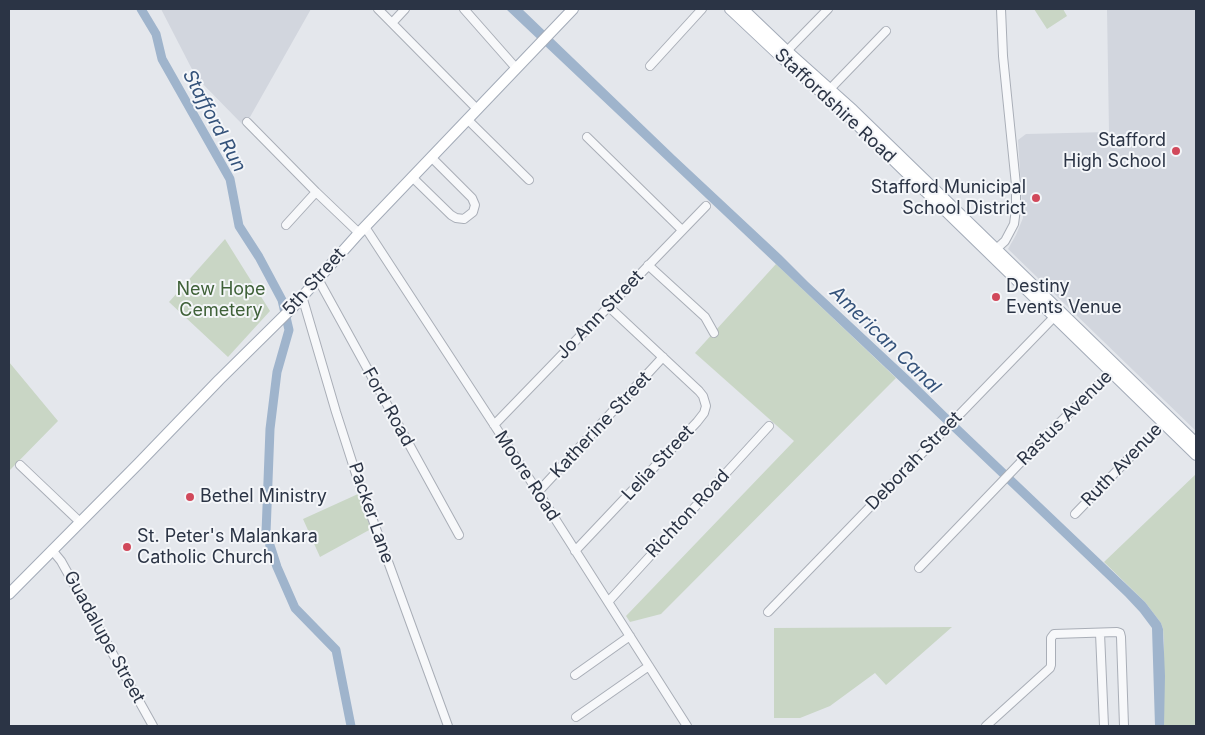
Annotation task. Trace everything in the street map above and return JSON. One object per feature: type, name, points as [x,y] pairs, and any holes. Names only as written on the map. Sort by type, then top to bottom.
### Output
[{"type":"main road","name":"5th Street","points":[[9,594],[276,324],[467,118],[573,9]]},
{"type":"main road","name":"Staffordshire Road","points":[[730,9],[860,115],[993,252]]},
{"type":"main road","name":"Staffordshire Road","points":[[743,9],[784,54],[993,252],[1166,420],[1196,455]]},
{"type":"main road","name":"Staffordshire Road","points":[[1166,420],[1196,443]]},
{"type":"street","points":[[378,9],[477,109]]},
{"type":"street","points":[[392,23],[404,9]]},
{"type":"street","points":[[464,9],[516,68]]},
{"type":"street","points":[[650,66],[702,9]]},
{"type":"street","points":[[784,54],[828,9]]},
{"type":"street","points":[[993,252],[1006,241],[1014,224],[1016,209],[1016,185],[1003,56],[1001,9]]},
{"type":"street","points":[[830,89],[886,31]]},
{"type":"street","points":[[467,118],[529,180]]},
{"type":"street","name":"Moore Road","points":[[247,122],[316,192],[362,230],[538,492],[687,726]]},
{"type":"street","points":[[587,137],[682,230]]},
{"type":"street","points":[[412,177],[456,218],[464,219],[473,212],[475,205],[472,198],[431,158]]},
{"type":"street","points":[[286,225],[316,192]]},
{"type":"street","name":"Jo Ann Street","points":[[494,425],[706,206]]},
{"type":"street","points":[[648,265],[705,317],[714,333]]},
{"type":"street","name":"Ford Road","points":[[318,279],[459,535]]},
{"type":"street","name":"Packer Lane","points":[[302,296],[355,471],[448,726]]},
{"type":"street","name":"Lelia Street","points":[[575,551],[704,413],[706,406],[703,396],[608,306]]},
{"type":"street","name":"Deborah Street","points":[[768,612],[1057,314]]},
{"type":"street","name":"Katherine Street","points":[[538,492],[663,357]]},
{"type":"street","name":"Rastus Avenue","points":[[919,568],[1114,369]]},
{"type":"street","name":"Ruth Avenue","points":[[1075,514],[1166,420]]},
{"type":"street","name":"Richton Road","points":[[608,602],[769,426]]},
{"type":"street","points":[[20,465],[80,522]]},
{"type":"street","name":"Guadalupe Street","points":[[52,550],[61,561],[153,726]]},
{"type":"street","points":[[986,726],[1050,668],[1051,638],[1054,634],[1118,632],[1121,637],[1124,726]]},
{"type":"street","points":[[1100,633],[1104,726]]},
{"type":"street","points":[[575,675],[630,636]]},
{"type":"street","points":[[576,717],[649,666]]},
{"type":"shaded area","points":[[161,9],[311,9],[250,117],[242,124],[196,77]]},
{"type":"shaded area","points":[[1107,9],[1196,9],[1196,431],[1008,249],[1023,218],[1018,140],[1026,134],[1109,132]]},
{"type":"green space","points":[[1034,9],[1063,9],[1067,16],[1047,29]]},
{"type":"green space","name":"New Hope Cemetery","points":[[225,239],[270,311],[228,357],[169,302]]},
{"type":"green space","points":[[776,264],[896,378],[661,614],[630,622],[626,616],[794,441],[695,353]]},
{"type":"green space","points":[[9,362],[58,421],[9,471]]},
{"type":"green space","points":[[1196,474],[1196,726],[1164,726],[1164,641],[1161,623],[1145,602],[1104,562]]},
{"type":"green space","points":[[358,494],[371,529],[320,557],[303,519]]},
{"type":"green space","points":[[952,627],[886,685],[875,673],[830,706],[800,718],[774,718],[774,628]]},
{"type":"water","name":"American Canal","points":[[506,9],[522,9],[1145,602],[1161,623],[1163,629],[1165,676],[1164,726],[1155,726],[1152,628],[1140,612],[906,387]]},
{"type":"waterway","name":"Stafford Run","points":[[141,9],[156,34],[162,59],[230,179],[239,226],[259,257],[282,300],[289,330],[277,372],[270,429],[266,533],[277,567],[295,608],[336,650],[351,726]]},
{"type":"place","name":"Stafford High School","points":[[1176,151]]},
{"type":"place","name":"Stafford Municipal School District","points":[[1036,198]]},
{"type":"place","name":"Destiny Events Venue","points":[[996,297]]},
{"type":"place","name":"Bethel Ministry","points":[[190,497]]},
{"type":"place","name":"St. Peter's Malankara Catholic Church","points":[[127,547]]}]
